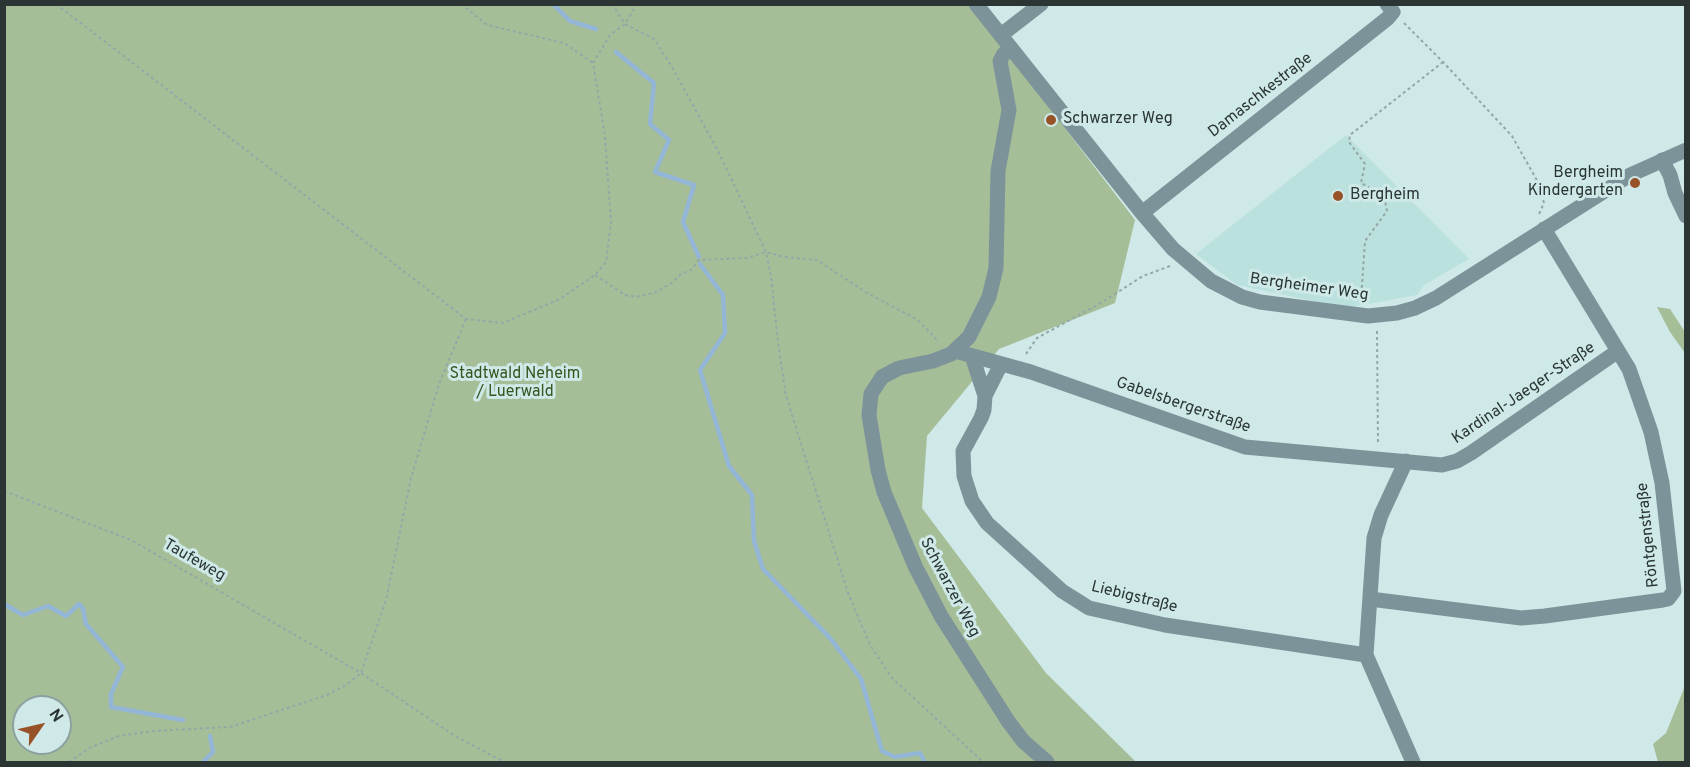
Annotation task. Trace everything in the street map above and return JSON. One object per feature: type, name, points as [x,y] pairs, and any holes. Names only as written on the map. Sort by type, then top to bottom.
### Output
[{"type":"street","points":[[976,4],[1001,35],[1041,4]]},
{"type":"street","name":"Damaschkestraße","points":[[1142,213],[1390,8]]},
{"type":"street","name":"Bergheimer Weg","points":[[1001,35],[1173,249],[1211,281],[1242,297],[1260,302],[1360,315],[1377,316],[1406,311],[1425,304],[1541,222],[1630,175],[1686,150]]},
{"type":"street","points":[[953,352],[965,342],[981,316],[996,268],[998,171],[1009,110],[1000,61],[1010,48]]},
{"type":"street","points":[[1662,160],[1686,216]]},
{"type":"street","name":"Röntgenstraße","points":[[1370,599],[1521,618],[1663,600],[1673,594],[1675,588],[1662,483],[1652,432],[1629,369],[1541,222]]},
{"type":"street","name":"Kardinal-Jaeger-Straße","points":[[1406,461],[1442,465],[1464,458],[1618,351]]},
{"type":"street","name":"Gabelsbergerstraße","points":[[953,352],[1031,372],[1245,447],[1406,461]]},
{"type":"street","name":"Schwarzer Weg","points":[[953,352],[933,361],[893,370],[882,377],[874,387],[869,400],[869,415],[878,470],[897,526],[941,616],[1015,732],[1047,762]]},
{"type":"street","points":[[972,356],[985,396]]},
{"type":"street","name":"Liebigstraße","points":[[1001,364],[985,396],[981,418],[963,451],[964,476],[972,501],[987,523],[1076,601],[1089,608],[1165,626],[1366,655]]},
{"type":"street","points":[[1406,461],[1377,526],[1372,549],[1366,655],[1413,762]]},
{"type":"path","points":[[56,4],[466,320],[503,322],[560,299],[595,275],[606,262],[611,223],[605,136],[593,63],[610,36],[625,24],[637,4]]},
{"type":"path","points":[[461,4],[488,25],[564,43],[593,63]]},
{"type":"path","points":[[612,4],[625,24],[654,39],[672,67],[717,151],[766,252],[786,396],[848,593],[870,645],[892,678],[983,762]]},
{"type":"path","points":[[1390,8],[1512,136],[1539,184],[1544,203],[1541,222]]},
{"type":"path","points":[[1360,315],[1365,241],[1387,211],[1385,201],[1377,192],[1361,183],[1365,164],[1349,142],[1350,135],[1443,62]]},
{"type":"path","points":[[595,275],[625,295],[636,297],[654,293],[673,282],[681,274],[691,270],[699,260],[746,258],[766,252],[784,257],[816,260],[867,293],[918,320],[953,352]]},
{"type":"path","points":[[1025,357],[1037,338],[1099,304],[1143,276],[1185,260]]},
{"type":"path","points":[[1377,316],[1378,450]]},
{"type":"path","points":[[69,762],[91,747],[119,736],[152,731],[230,727],[327,695],[346,685],[361,673],[386,600],[411,478],[439,384],[466,320]]},
{"type":"path","name":"Taufeweg","points":[[4,491],[131,540],[361,673],[455,736],[504,762]]},
{"type":"shaded area","name":"Bergheim","points":[[1346,135],[1469,259],[1424,285],[1417,295],[1346,308],[1237,285],[1196,254]]},
{"type":"green space","name":"Stadtwald Neheim / Luerwald","points":[[4,5],[971,5],[1135,220],[1115,303],[999,349],[927,436],[922,508],[1046,673],[1136,762],[5,762]]},
{"type":"green space","points":[[1657,307],[1670,309],[1685,332],[1685,353],[1670,332]]},
{"type":"green space","points":[[1685,686],[1685,762],[1658,762],[1653,744],[1666,733]]},
{"type":"waterway","points":[[553,4],[570,21],[596,29]]},
{"type":"waterway","points":[[616,52],[654,83],[650,124],[669,140],[655,172],[694,185],[683,222],[699,257]]},
{"type":"waterway","points":[[700,264],[723,295],[725,333],[700,370],[729,466],[752,495],[754,541],[763,569],[830,638],[861,679],[882,751],[895,757],[920,753],[925,762]]},
{"type":"waterway","points":[[4,604],[23,615],[48,606],[66,616],[79,604],[83,609],[86,624],[123,667],[111,694],[111,707],[183,720]]},
{"type":"waterway","points":[[203,762],[213,752],[210,736]]},
{"type":"place","name":"Schwarzer Weg","points":[[1051,120]]},
{"type":"place","name":"Bergheim Kindergarten","points":[[1635,183]]},
{"type":"place","name":"Bergheim","points":[[1338,196]]}]
